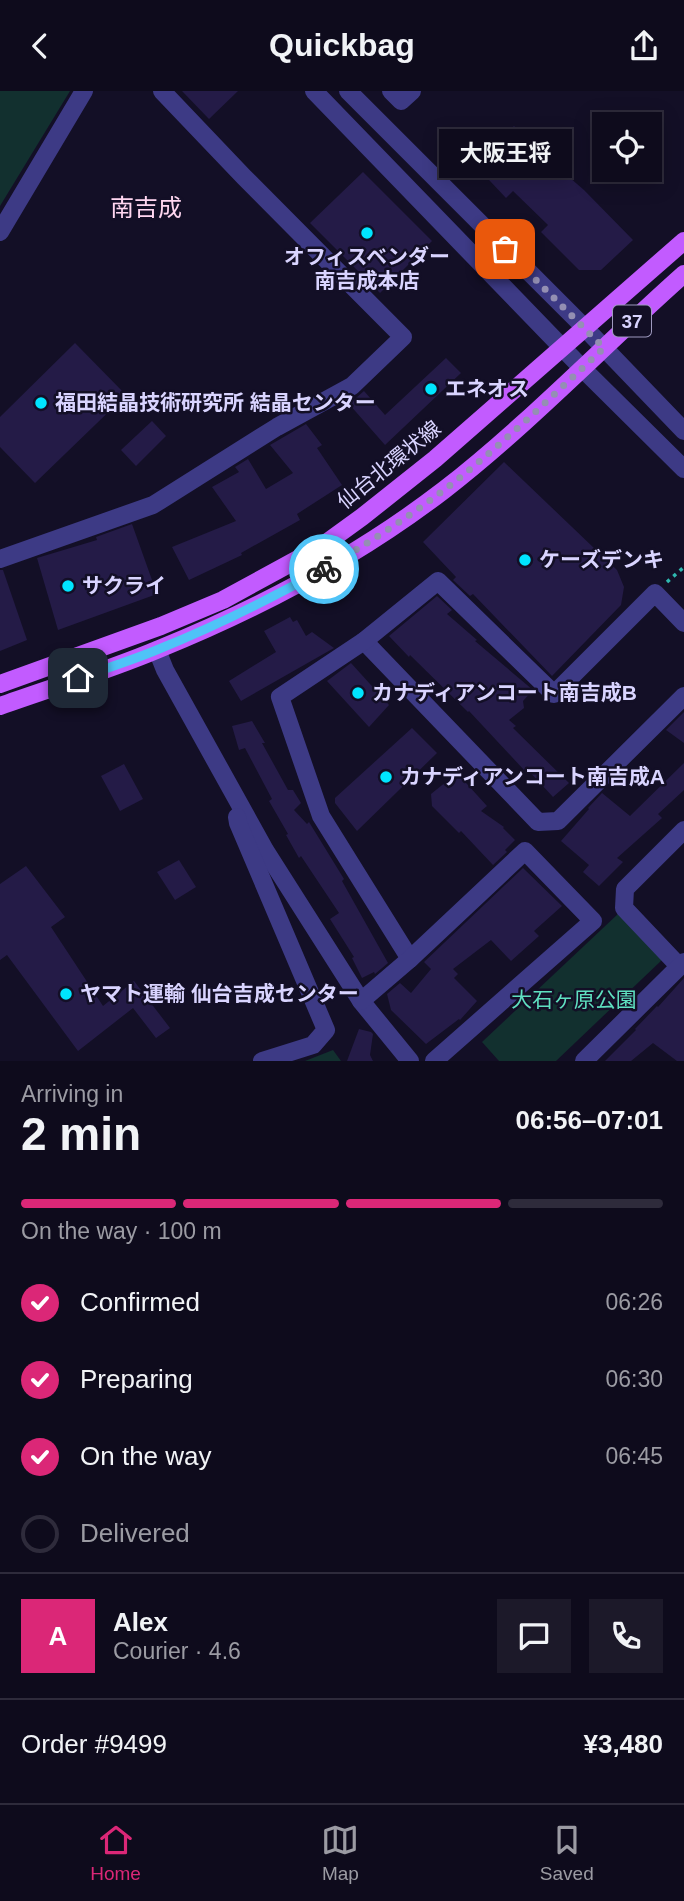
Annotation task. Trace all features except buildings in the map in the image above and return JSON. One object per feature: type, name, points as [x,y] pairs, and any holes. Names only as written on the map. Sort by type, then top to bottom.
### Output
[{"type":"main road","name":"仙台北環状線","points":[[0,684],[161,626],[223,600],[322,546],[435,459],[684,241]]},
{"type":"main road","name":"37","points":[[0,706],[157,650],[220,623],[279,594],[384,533],[445,489],[507,436],[684,274]]},
{"type":"street","points":[[0,232],[84,91]]},
{"type":"street","points":[[0,559],[153,505],[277,427],[352,386],[403,337],[253,187],[162,91]]},
{"type":"street","points":[[314,91],[582,369],[684,469]]},
{"type":"street","points":[[348,91],[584,327],[684,432]]},
{"type":"street","points":[[391,91],[401,101],[412,91]]},
{"type":"street","points":[[410,959],[321,816],[280,697],[364,641],[438,581],[554,694],[655,593],[684,622]]},
{"type":"street","points":[[364,641],[538,822],[558,821],[684,696]]},
{"type":"street","points":[[157,650],[265,850],[361,1001],[410,1061]]},
{"type":"street","points":[[235,795],[238,823],[326,1030],[313,1045],[262,1061]]},
{"type":"street","points":[[584,1061],[682,964],[624,908],[625,889],[684,830]]},
{"type":"street","points":[[361,1001],[525,851],[593,921],[434,1061]]},
{"type":"green space","points":[[0,91],[70,91],[0,206]]},
{"type":"green space","name":"大石ヶ原公園","points":[[619,913],[663,959],[556,1061],[499,1061],[482,1042]]},
{"type":"green space","points":[[333,1050],[341,1061],[305,1061]]},
{"type":"way so far","points":[[324,569],[384,533],[445,489],[604,348],[505,249]]},
{"type":"place","name":"オフィスベンダー 南吉成本店","points":[[367,233]]},
{"type":"place","name":"大阪王将","points":[[505,249]]},
{"type":"place","name":"エネオス","points":[[431,389]]},
{"type":"place","name":"福田結晶技術研究所 結晶センター","points":[[41,403]]},
{"type":"place","name":"ケーズデンキ","points":[[525,560]]},
{"type":"place","name":"サクライ","points":[[68,586]]},
{"type":"place","name":"カナディアンコート南吉成B","points":[[358,693]]},
{"type":"place","name":"カナディアンコート南吉成A","points":[[386,777]]},
{"type":"place","name":"ヤマト運輸 仙台吉成センター","points":[[66,994]]},
{"type":"district","name":"南吉成","points":[[146,208]]},
{"type":"route","points":[[78,678],[157,650],[220,623],[324,569]]}]
